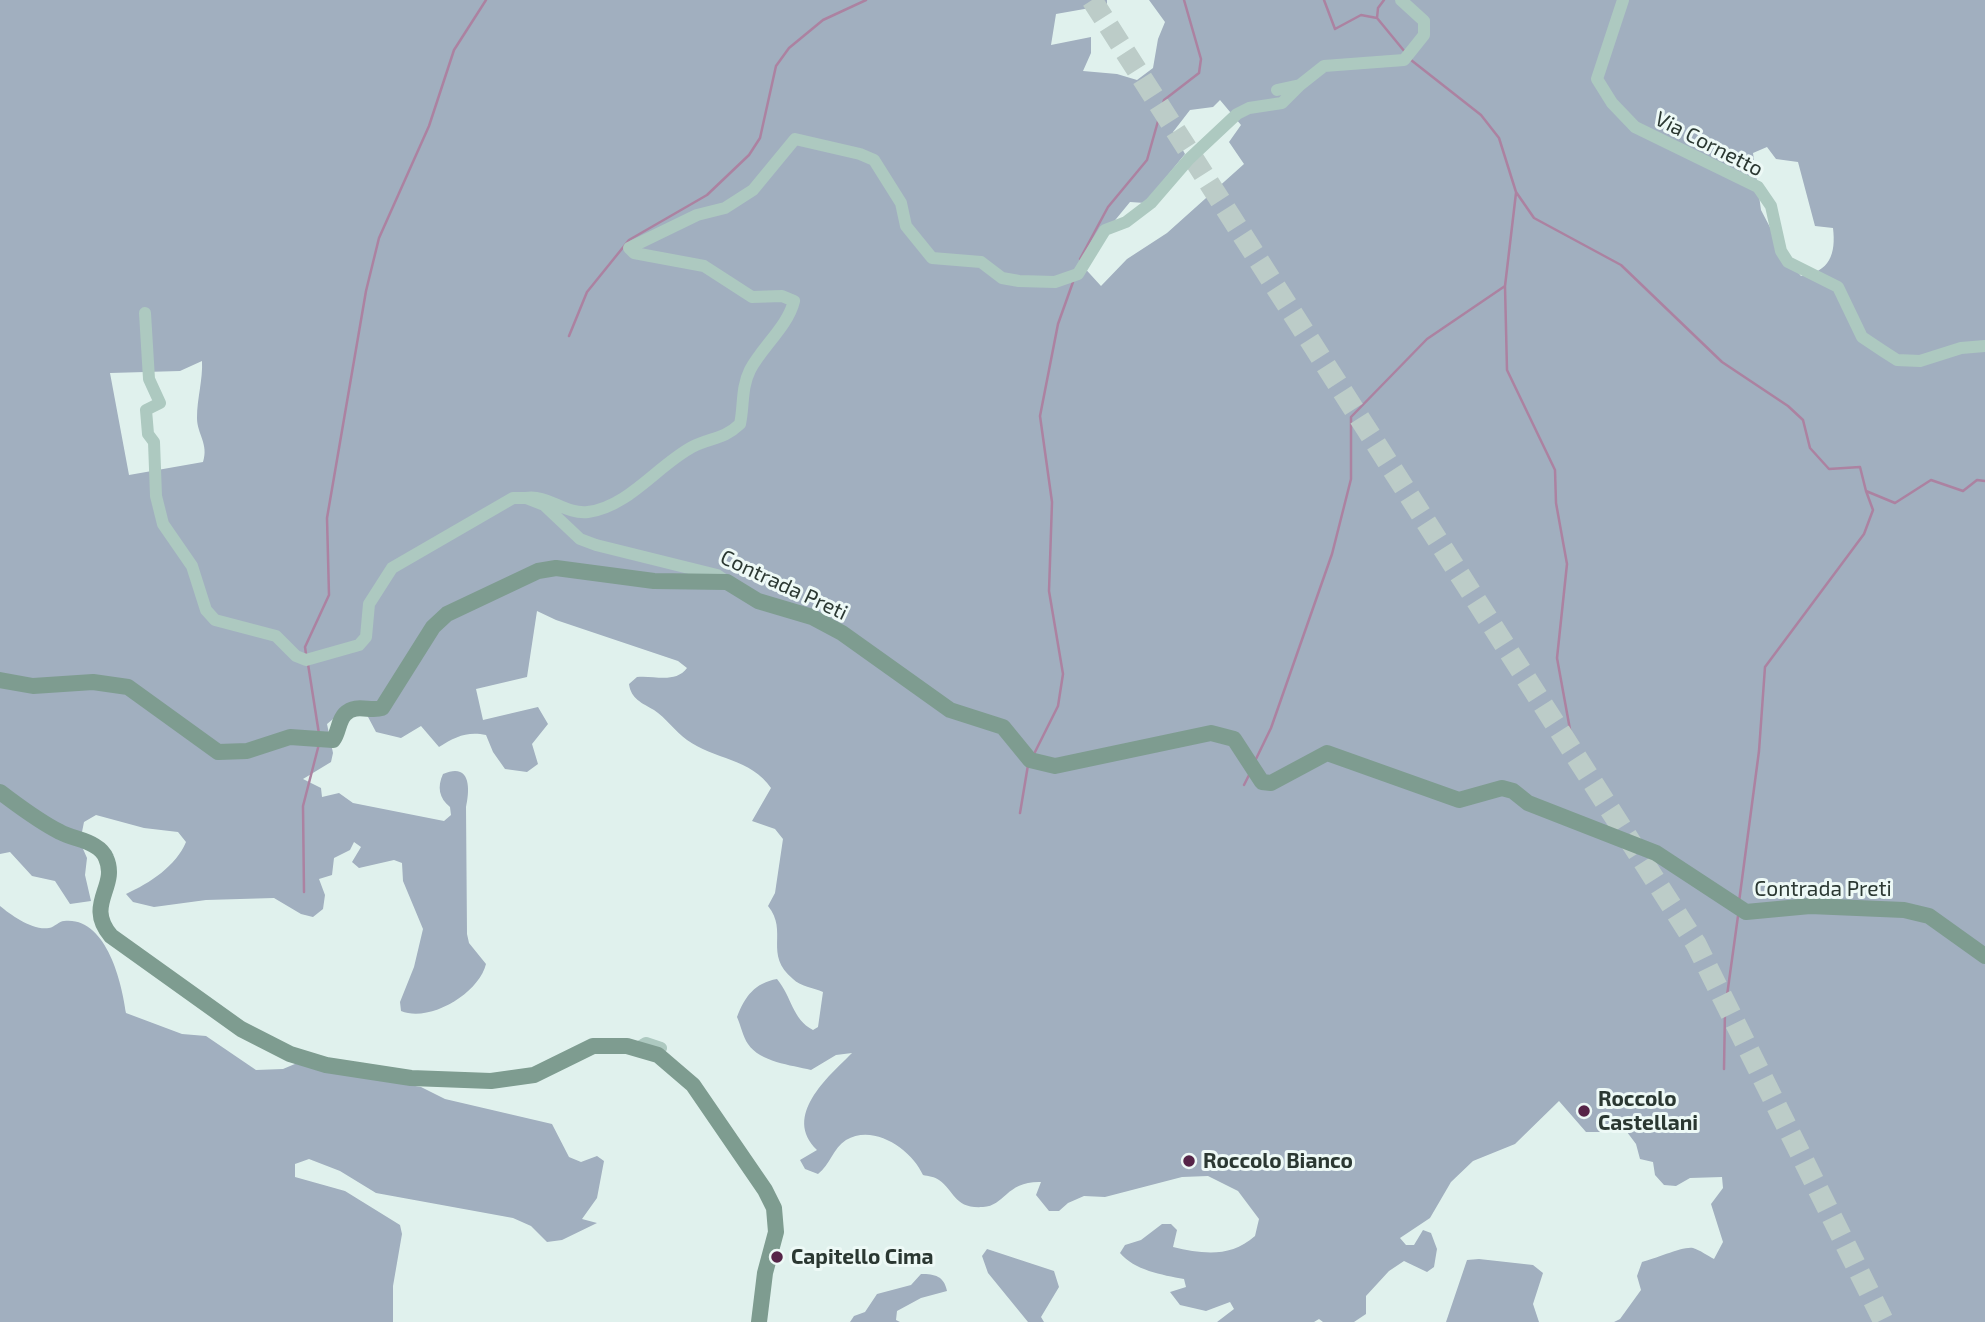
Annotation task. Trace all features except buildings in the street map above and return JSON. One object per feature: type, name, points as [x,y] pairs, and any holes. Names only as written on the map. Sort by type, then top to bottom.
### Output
[{"type":"street","points":[[144,317],[149,379],[160,402],[146,410],[148,434],[154,442],[157,465],[156,496],[163,524],[192,566],[206,610],[215,620],[276,636],[296,656],[309,659],[359,645],[366,637],[369,604],[392,568],[513,498],[535,496],[563,509],[585,513],[607,508],[693,447],[727,436],[740,424],[744,408],[742,392],[749,372],[766,342],[791,313],[794,301],[782,296],[752,297],[704,266],[634,253],[629,248],[696,215],[725,208],[752,190],[795,139],[860,153],[874,160],[901,203],[906,226],[919,247],[932,258],[981,262],[1002,278],[1055,282],[1078,274],[1105,230],[1126,222],[1151,203],[1189,159],[1237,114],[1249,108],[1282,103],[1324,66],[1404,60],[1424,35],[1424,21],[1401,0]]},
{"type":"street","name":"Via Cornetto","points":[[1623,0],[1597,79],[1612,103],[1635,127],[1758,187],[1770,206],[1781,251],[1788,262],[1838,287],[1862,337],[1883,351],[1898,360],[1920,361],[1961,348],[1985,346]]},
{"type":"street","points":[[1278,90],[1300,85]]},
{"type":"street","name":"Contrada Preti","points":[[526,498],[544,505],[580,539],[615,551],[717,575],[758,601],[811,617],[842,633],[950,710],[1003,727],[1033,761],[1055,766],[1211,733],[1234,739],[1262,782],[1271,783],[1327,753],[1459,800],[1502,788],[1513,791],[1528,803],[1656,853],[1739,906],[1904,909],[1929,916],[1985,956]]},
{"type":"street","points":[[0,680],[33,686],[93,682],[128,687],[218,752],[247,751],[290,737],[334,740],[346,713],[357,708],[373,711],[382,708],[433,627],[447,614],[538,571],[556,568],[654,581],[727,582]]},
{"type":"street","points":[[0,792],[59,832],[91,843],[100,850],[106,859],[108,876],[100,905],[100,916],[111,936],[226,1020],[290,1054],[326,1065],[389,1076],[491,1081],[534,1074],[593,1046],[638,1048],[668,1062],[693,1085],[770,1199],[777,1226],[765,1273],[759,1322]]},
{"type":"street","points":[[638,1048],[646,1043],[661,1048]]},
{"type":"shaded area","points":[[0,0],[1107,0],[1107,5],[1056,14],[1051,45],[1091,37],[1091,53],[1083,71],[1117,74],[1137,80],[1153,68],[1158,39],[1165,22],[1149,0],[1985,0],[1985,1322],[1614,1322],[1620,1319],[1641,1290],[1637,1276],[1642,1262],[1688,1248],[1696,1249],[1714,1259],[1723,1242],[1711,1204],[1723,1188],[1722,1177],[1690,1178],[1676,1186],[1664,1185],[1655,1175],[1653,1162],[1640,1159],[1636,1144],[1627,1132],[1586,1132],[1559,1101],[1515,1144],[1473,1161],[1451,1182],[1430,1218],[1400,1238],[1406,1245],[1414,1245],[1423,1230],[1431,1233],[1437,1249],[1434,1267],[1427,1272],[1404,1261],[1389,1271],[1366,1296],[1366,1314],[1354,1322],[1323,1322],[1319,1319],[1314,1322],[1217,1322],[1234,1309],[1230,1302],[1206,1311],[1180,1305],[1170,1292],[1186,1287],[1184,1279],[1141,1268],[1120,1253],[1125,1245],[1141,1240],[1162,1224],[1171,1224],[1177,1230],[1173,1247],[1195,1251],[1226,1251],[1255,1236],[1259,1219],[1238,1191],[1208,1176],[1182,1177],[1105,1197],[1084,1196],[1068,1203],[1059,1211],[1049,1211],[1036,1195],[1041,1182],[1020,1185],[990,1206],[966,1205],[939,1180],[923,1175],[901,1148],[880,1137],[868,1135],[846,1140],[818,1174],[805,1169],[800,1160],[817,1150],[807,1137],[804,1124],[806,1111],[821,1085],[852,1053],[836,1055],[811,1070],[777,1062],[753,1050],[746,1041],[737,1017],[757,987],[777,979],[801,1020],[813,1030],[818,1027],[823,992],[793,979],[784,970],[777,952],[777,925],[768,906],[775,893],[783,839],[775,829],[752,821],[771,788],[754,771],[687,740],[658,713],[635,697],[629,684],[637,677],[677,676],[687,668],[678,661],[556,620],[537,611],[527,677],[476,689],[483,720],[538,707],[548,724],[532,744],[538,764],[527,772],[505,769],[493,752],[486,735],[461,736],[439,747],[421,726],[401,738],[376,732],[367,715],[339,714],[327,724],[333,753],[331,762],[303,779],[321,788],[322,797],[339,793],[353,803],[444,821],[451,815],[450,807],[440,792],[443,774],[452,771],[464,774],[468,785],[467,934],[469,943],[486,964],[482,975],[464,995],[439,1009],[413,1014],[401,1011],[400,1002],[414,967],[423,929],[403,881],[402,863],[394,860],[359,868],[352,862],[361,847],[354,842],[350,850],[334,858],[332,875],[319,879],[325,895],[323,909],[313,917],[301,914],[274,898],[206,900],[154,907],[133,902],[126,894],[161,873],[176,859],[186,842],[178,832],[144,828],[96,815],[84,822],[80,842],[87,858],[85,875],[91,901],[70,904],[55,881],[32,876],[10,852],[0,854]],"holes":[[[1220,100],[1241,125],[1229,142],[1244,164],[1167,233],[1127,259],[1101,286],[1080,263],[1130,202],[1145,203],[1185,154],[1173,132],[1190,110],[1213,107]],[[1767,147],[1776,159],[1798,162],[1815,226],[1833,228],[1832,254],[1825,266],[1819,270],[1801,276],[1786,258],[1761,210],[1753,153]],[[202,361],[197,418],[205,450],[203,462],[129,475],[110,373],[180,371]]]},
{"type":"shaded area","points":[[0,906],[16,918],[36,927],[49,928],[64,921],[79,922],[91,929],[101,940],[116,969],[126,1013],[182,1034],[206,1036],[256,1070],[283,1069],[302,1061],[333,1072],[421,1087],[445,1099],[552,1124],[569,1157],[581,1162],[597,1156],[604,1161],[597,1198],[582,1219],[597,1223],[562,1240],[547,1242],[531,1226],[513,1218],[376,1193],[340,1171],[309,1159],[295,1164],[295,1177],[345,1191],[400,1225],[402,1234],[393,1286],[393,1322],[0,1322]]},
{"type":"shaded area","points":[[987,1249],[1054,1271],[1059,1287],[1041,1317],[1044,1322],[1028,1322],[988,1273],[982,1256]]},
{"type":"shaded area","points":[[1467,1260],[1533,1265],[1543,1273],[1533,1304],[1539,1322],[1446,1322]]},
{"type":"shaded area","points":[[921,1274],[938,1277],[944,1282],[947,1291],[921,1298],[897,1311],[896,1320],[900,1322],[850,1322],[854,1316],[865,1312],[877,1294],[911,1285]]},
{"type":"waterway","points":[[306,654],[305,647],[329,595],[327,518],[366,291],[379,238],[429,126],[454,50],[486,0]]},
{"type":"waterway","points":[[569,336],[587,292],[629,240],[707,195],[749,155],[760,138],[776,66],[789,48],[823,20],[866,0]]},
{"type":"waterway","points":[[1080,259],[1108,207],[1147,160],[1164,100],[1199,73],[1201,59],[1184,0]]},
{"type":"waterway","points":[[1324,0],[1335,29],[1361,15],[1377,18],[1405,52]]},
{"type":"waterway","points":[[1377,18],[1378,8],[1384,0]]},
{"type":"waterway","points":[[1411,60],[1481,115],[1499,138],[1516,192],[1534,218],[1621,265],[1722,362],[1788,406],[1803,420],[1810,448],[1829,469],[1860,467],[1866,491],[1895,503],[1931,480],[1963,491],[1977,480],[1985,481]]},
{"type":"waterway","points":[[1516,193],[1505,286],[1507,370],[1555,470],[1556,503],[1567,564],[1557,658],[1573,746]]},
{"type":"waterway","points":[[1033,756],[1058,706],[1063,674],[1049,591],[1052,502],[1040,416],[1058,324],[1073,282]]},
{"type":"waterway","points":[[1256,759],[1271,728],[1332,554],[1351,479],[1351,417],[1427,339],[1505,286]]},
{"type":"waterway","points":[[1739,902],[1759,751],[1765,667],[1864,534],[1873,510],[1866,491]]},
{"type":"waterway","points":[[308,664],[319,734]]},
{"type":"waterway","points":[[304,892],[303,806],[319,744]]},
{"type":"waterway","points":[[1020,813],[1028,765]]},
{"type":"waterway","points":[[1244,785],[1249,775]]},
{"type":"waterway","points":[[1724,1069],[1725,1010],[1738,916]]},
{"type":"tunnel","points":[[1092,0],[1696,944],[1884,1322]]},
{"type":"place","name":"Roccolo Castellani","points":[[1584,1111]]},
{"type":"place","name":"Roccolo Bianco","points":[[1189,1161]]},
{"type":"place","name":"Capitello Cima","points":[[777,1257]]}]
